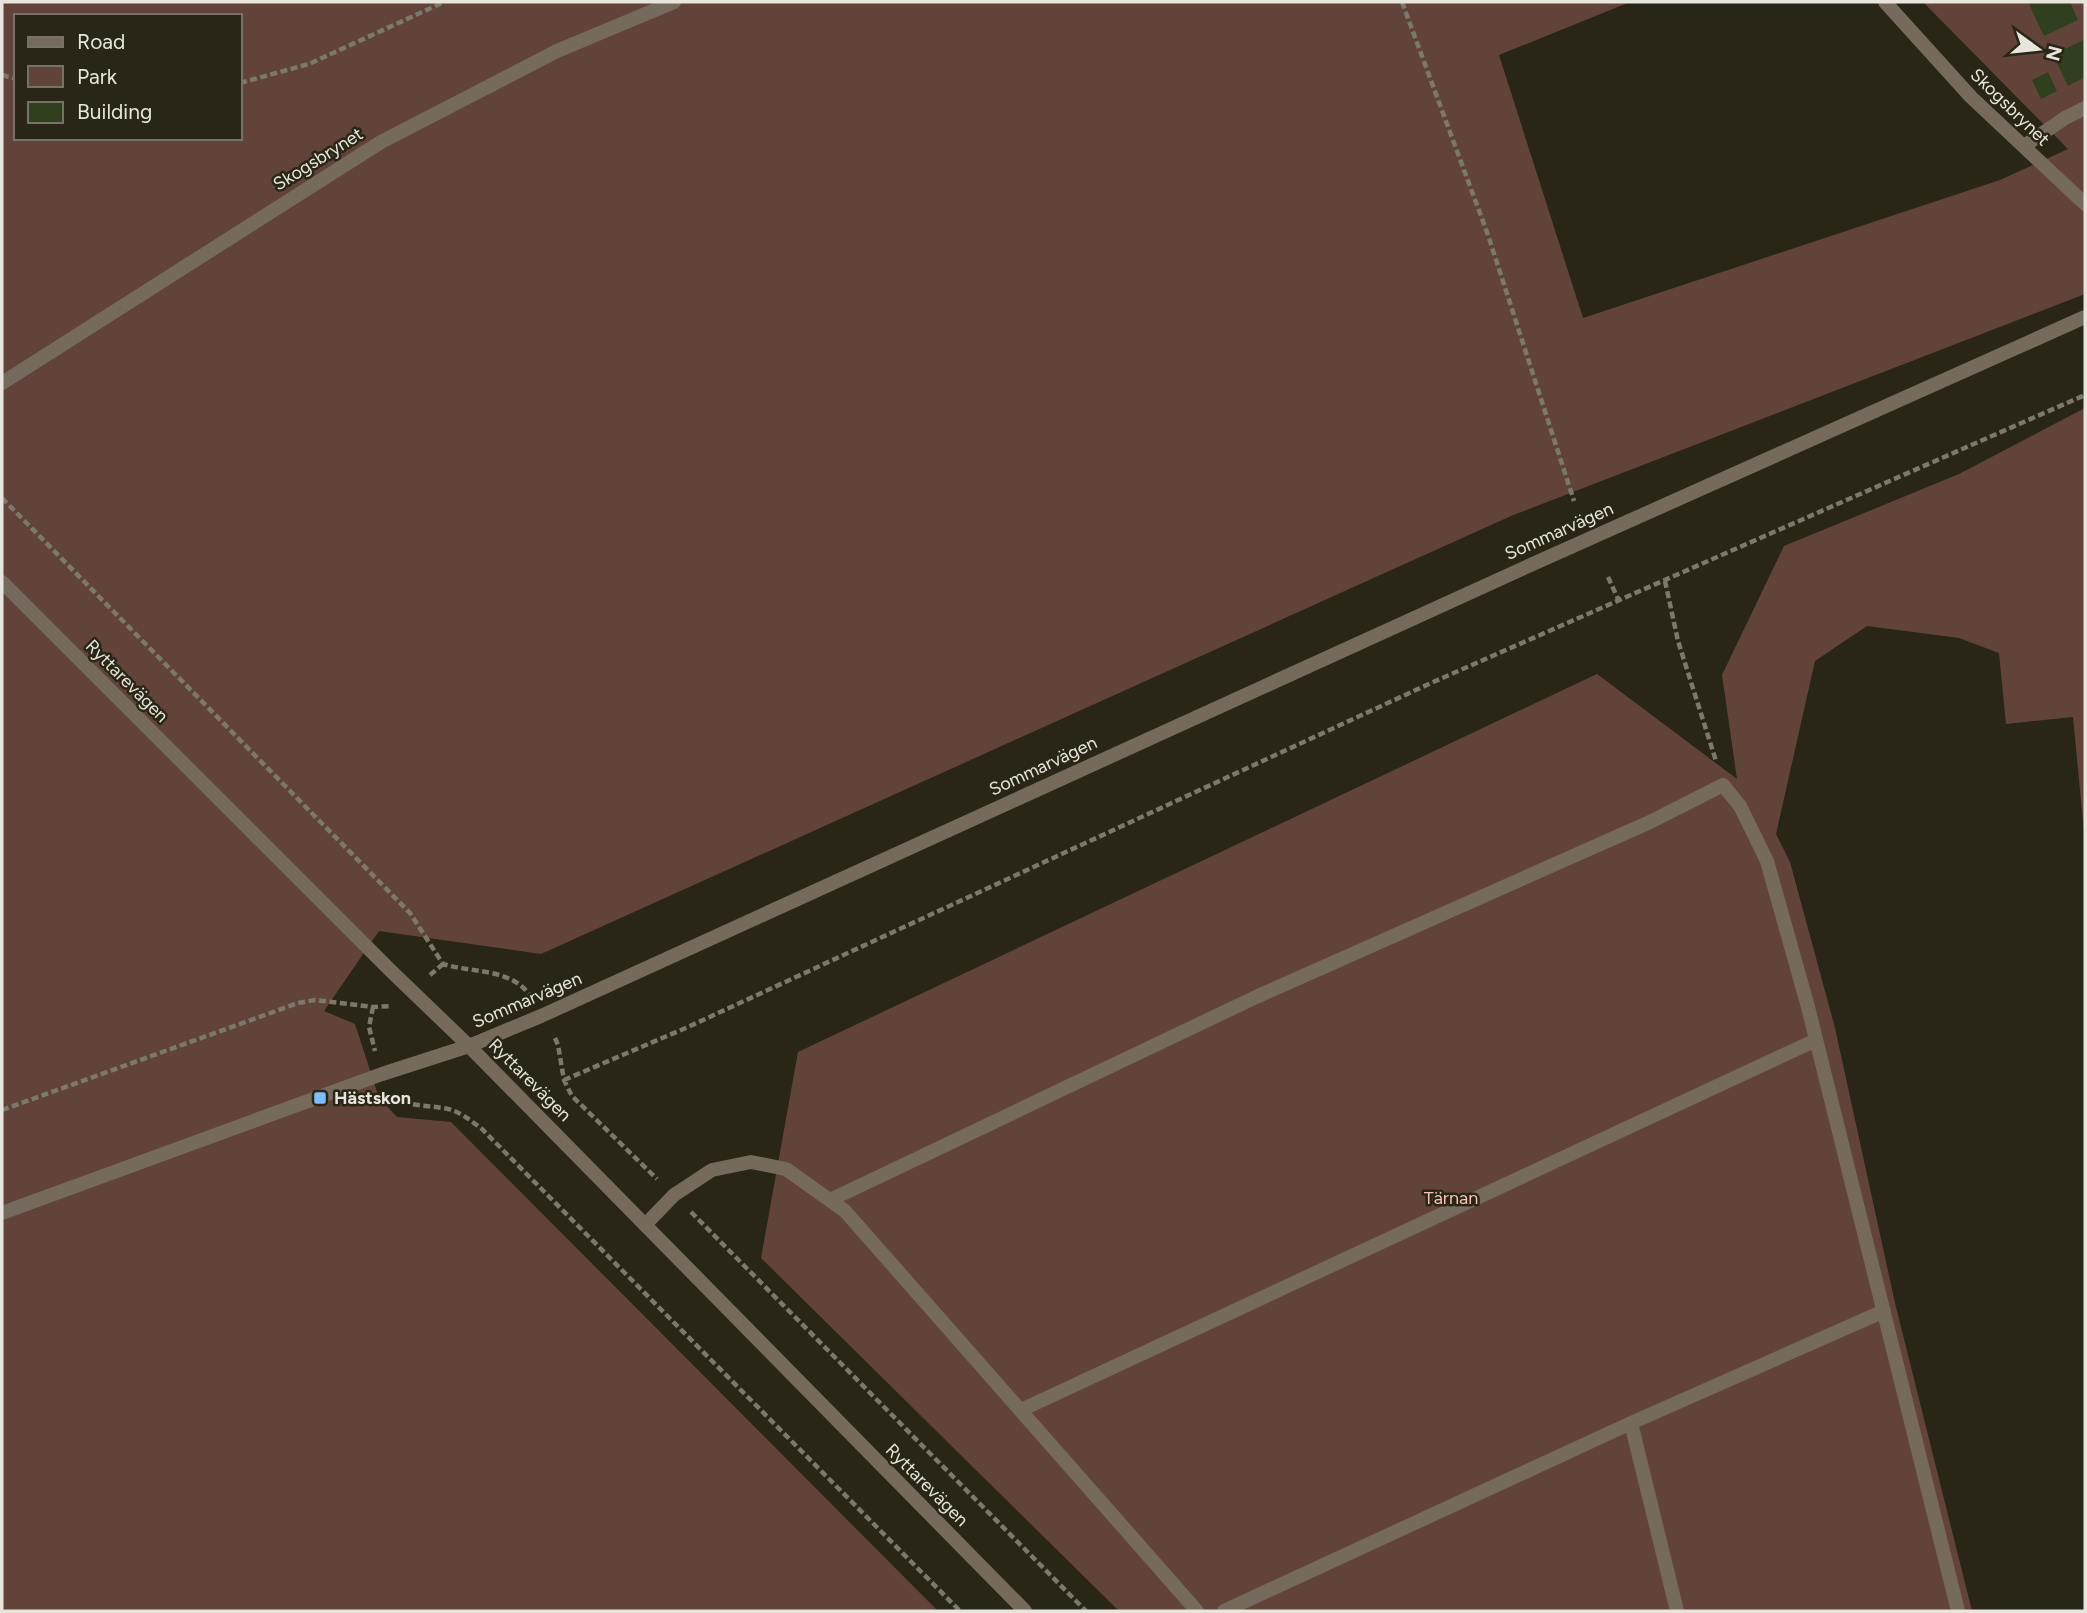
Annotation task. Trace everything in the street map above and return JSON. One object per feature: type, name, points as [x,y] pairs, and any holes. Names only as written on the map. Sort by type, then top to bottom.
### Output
[{"type":"street","name":"Skogsbrynet","points":[[2,383],[381,142],[557,51],[674,2]]},
{"type":"street","name":"Skogsbrynet","points":[[1885,2],[1971,97],[2085,204]]},
{"type":"street","points":[[2024,146],[2064,118],[2085,108]]},
{"type":"street","name":"Sommarvägen","points":[[2,1213],[382,1074],[469,1045],[541,1016],[1524,568],[2085,317]]},
{"type":"street","name":"Ryttarevägen","points":[[2,582],[380,961],[469,1045],[1025,1611]]},
{"type":"street","points":[[830,1200],[1256,996],[1650,822],[1723,785],[1741,806],[1768,861],[1816,1040],[1958,1611]]},
{"type":"street","points":[[1021,1410],[1816,1040]]},
{"type":"street","points":[[645,1225],[674,1195],[712,1170],[751,1163],[786,1169],[845,1211],[1197,1611]]},
{"type":"street","points":[[1224,1611],[1631,1423],[1884,1311]]},
{"type":"street","points":[[1631,1423],[1677,1611]]},
{"type":"path","points":[[242,82],[309,64],[444,2]]},
{"type":"path","points":[[1402,2],[1488,235],[1574,501]]},
{"type":"path","points":[[564,1080],[688,1027],[1431,683],[2085,395]]},
{"type":"path","points":[[2,498],[410,913],[443,964],[461,970],[503,975],[516,981],[528,992],[558,1045],[564,1080],[572,1096],[674,1195],[1086,1611]]},
{"type":"path","points":[[1608,577],[1619,601]]},
{"type":"path","points":[[1665,581],[1678,641],[1723,785]]},
{"type":"path","points":[[2,1110],[298,1003],[315,1000],[373,1007],[369,1027],[382,1074],[392,1098],[405,1104],[450,1110],[482,1129],[960,1611]]},
{"type":"green space","points":[[2,2],[1630,2],[1499,55],[1583,318],[2000,180],[2068,149],[1923,2],[2085,2],[2085,294],[1511,516],[541,954],[379,931],[324,1011],[355,1024],[379,1098],[397,1117],[451,1122],[938,1611],[2,1611]]},
{"type":"green space","name":"Tärnan","points":[[2085,408],[2085,843],[2073,717],[2006,724],[1999,653],[1959,638],[1867,626],[1815,661],[1776,834],[1790,862],[1835,1028],[1895,1303],[1972,1611],[1119,1611],[761,1258],[798,1052],[1597,674],[1737,779],[1722,675],[1784,546],[1959,474]]},
{"type":"building","points":[[2070,2],[2078,20],[2044,36],[2029,4]]},
{"type":"building","points":[[2085,39],[2085,77],[2068,86],[2053,55]]},
{"type":"building","points":[[2048,72],[2057,91],[2041,99],[2032,80]]},
{"type":"place","name":"Hästskon","points":[[320,1098]]}]
